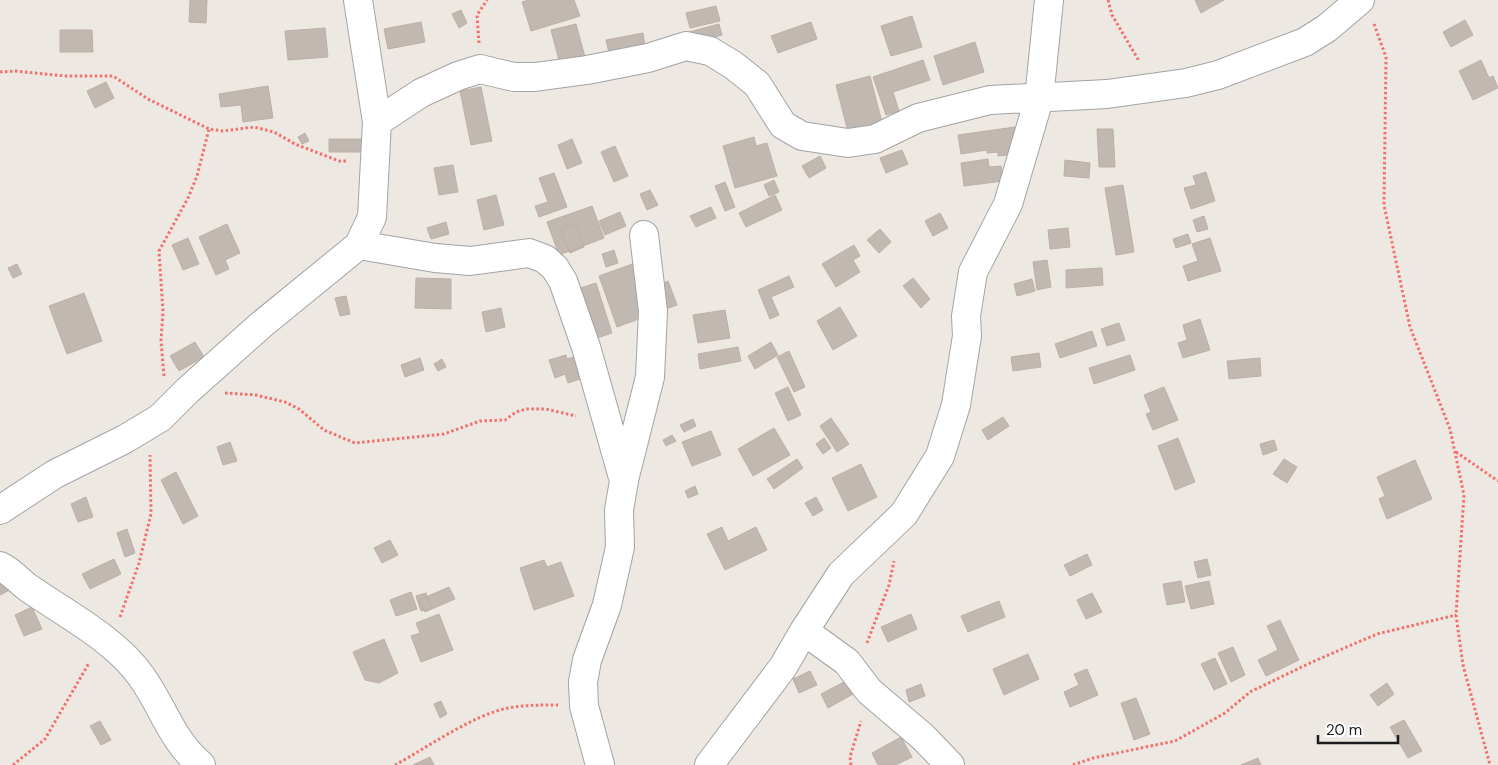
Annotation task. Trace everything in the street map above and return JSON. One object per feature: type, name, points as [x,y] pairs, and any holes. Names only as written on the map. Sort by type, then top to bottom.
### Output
[{"type":"street","points":[[0,510],[55,474],[125,439],[160,418],[175,384],[261,325],[359,245],[372,217],[377,122],[358,0]]},
{"type":"street","points":[[709,765],[783,667],[804,630],[841,574],[904,514],[940,456],[956,405],[967,336],[966,316],[973,272],[1008,204],[1039,99],[1049,0]]},
{"type":"street","points":[[377,122],[420,94],[458,76],[480,69],[514,77],[535,77],[648,58],[686,46],[710,51],[758,84],[783,125],[802,136],[837,139],[848,143],[875,139],[918,118],[990,100],[1039,99],[1155,87],[1218,75],[1305,42],[1327,28],[1366,8]]},
{"type":"street","points":[[600,765],[584,706],[583,682],[587,660],[607,605],[620,547],[619,510],[624,481],[650,377],[653,311],[644,235]]},
{"type":"street","points":[[359,245],[435,258],[470,261],[529,253],[545,259],[555,268],[563,281],[586,347],[624,481]]},
{"type":"street","points":[[0,566],[13,572],[27,588],[104,641],[140,674],[155,698],[178,743],[201,765]]},
{"type":"street","points":[[804,630],[847,662],[865,686],[923,737],[950,765]]},
{"type":"path","points":[[480,69],[477,15],[487,0]]},
{"type":"path","points":[[1108,0],[1112,15],[1155,87]]},
{"type":"path","points":[[1366,8],[1386,57],[1384,205],[1410,327],[1450,429],[1464,495],[1456,615],[1463,665],[1490,765]]},
{"type":"path","points":[[0,72],[15,71],[66,76],[113,76],[148,99],[209,129],[223,131],[254,127],[274,132],[295,144],[339,160],[375,163]]},
{"type":"path","points":[[209,129],[194,183],[159,251],[163,312],[162,342],[175,384],[256,395],[285,402],[299,409],[324,430],[355,443],[444,434],[480,421],[505,420],[521,410],[546,409],[569,412],[591,422],[613,442]]},
{"type":"path","points":[[13,765],[45,739],[79,682],[94,652],[119,619],[151,514],[150,424]]},
{"type":"path","points":[[1455,452],[1498,481]]},
{"type":"path","points":[[851,765],[850,756],[865,686],[866,647],[889,585],[895,558]]},
{"type":"path","points":[[1072,765],[1093,758],[1175,741],[1225,713],[1250,692],[1312,662],[1378,634],[1456,615]]},
{"type":"path","points":[[395,765],[467,724],[506,708],[535,704],[584,706]]},
{"type":"building","points":[[190,0],[207,0],[206,23],[189,22]]},
{"type":"building","points":[[528,0],[574,0],[580,16],[531,31],[522,2]]},
{"type":"building","points":[[1195,0],[1224,0],[1201,13]]},
{"type":"building","points":[[716,6],[720,21],[690,28],[686,13]]},
{"type":"building","points":[[461,10],[467,23],[459,28],[452,14]]},
{"type":"building","points":[[912,16],[922,47],[891,56],[881,26]]},
{"type":"building","points":[[1465,20],[1473,35],[1451,47],[1443,32]]},
{"type":"building","points":[[421,22],[425,42],[388,49],[384,29]]},
{"type":"building","points":[[811,22],[817,39],[778,53],[771,36]]},
{"type":"building","points":[[576,24],[585,57],[560,64],[551,30]]},
{"type":"building","points":[[719,24],[722,35],[693,43],[689,32]]},
{"type":"building","points":[[325,28],[328,57],[288,60],[285,31]]},
{"type":"building","points":[[60,30],[92,30],[93,52],[60,52]]},
{"type":"building","points":[[643,33],[645,46],[609,53],[606,40]]},
{"type":"building","points":[[975,42],[984,72],[943,85],[934,56]]},
{"type":"building","points":[[923,60],[930,80],[893,92],[899,111],[886,115],[873,77]]},
{"type":"building","points":[[1481,60],[1489,78],[1493,76],[1498,88],[1473,100],[1459,71]]},
{"type":"building","points":[[870,76],[883,126],[849,136],[836,85]]},
{"type":"building","points":[[106,82],[114,98],[95,108],[87,91]]},
{"type":"building","points":[[268,86],[273,118],[243,122],[241,105],[221,107],[219,94]]},
{"type":"building","points":[[481,87],[492,141],[471,145],[460,91]]},
{"type":"building","points":[[1015,127],[1019,154],[998,156],[998,152],[987,153],[987,150],[961,154],[958,135]]},
{"type":"building","points":[[1097,129],[1113,129],[1115,167],[1099,167]]},
{"type":"building","points":[[305,133],[309,141],[302,144],[298,137]]},
{"type":"building","points":[[754,137],[756,146],[767,143],[777,176],[735,188],[723,146]]},
{"type":"building","points":[[329,139],[365,139],[366,152],[329,152]]},
{"type":"building","points":[[572,139],[582,163],[567,169],[558,145]]},
{"type":"building","points":[[615,146],[628,176],[614,182],[601,152]]},
{"type":"building","points":[[902,150],[908,164],[886,173],[880,158]]},
{"type":"building","points":[[820,156],[826,168],[809,178],[802,166]]},
{"type":"building","points":[[988,159],[989,167],[1001,166],[1003,181],[964,186],[961,163]]},
{"type":"building","points":[[1065,160],[1090,163],[1089,178],[1064,176]]},
{"type":"building","points":[[453,165],[458,192],[439,195],[434,168]]},
{"type":"building","points":[[1206,172],[1215,201],[1191,209],[1184,188],[1196,185],[1193,176]]},
{"type":"building","points":[[554,173],[567,207],[539,217],[535,206],[548,202],[539,178]]},
{"type":"building","points":[[774,180],[779,192],[769,196],[764,185]]},
{"type":"building","points":[[725,182],[735,207],[725,211],[715,186]]},
{"type":"building","points":[[1123,185],[1134,252],[1116,255],[1105,188]]},
{"type":"building","points":[[650,190],[658,205],[647,210],[640,194]]},
{"type":"building","points":[[496,195],[504,225],[484,230],[477,200]]},
{"type":"building","points":[[775,195],[782,210],[746,227],[739,213]]},
{"type":"building","points":[[592,206],[604,238],[559,255],[547,222]]},
{"type":"building","points":[[711,207],[716,218],[696,227],[690,216]]},
{"type":"building","points":[[620,212],[626,226],[605,235],[599,221]]},
{"type":"building","points":[[940,213],[948,228],[933,236],[925,221]]},
{"type":"building","points":[[1204,216],[1208,229],[1197,232],[1193,220]]},
{"type":"building","points":[[446,222],[449,234],[431,239],[427,228]]},
{"type":"building","points":[[574,223],[584,247],[570,253],[560,229]]},
{"type":"building","points":[[227,224],[240,253],[225,260],[229,269],[216,275],[199,237]]},
{"type":"building","points":[[1068,228],[1070,247],[1050,249],[1048,230]]},
{"type":"building","points":[[880,229],[891,242],[879,253],[867,240]]},
{"type":"building","points":[[1188,234],[1191,243],[1176,248],[1173,239]]},
{"type":"building","points":[[188,238],[199,264],[183,270],[172,245]]},
{"type":"building","points":[[1210,238],[1221,271],[1188,281],[1183,266],[1198,261],[1192,244]]},
{"type":"building","points":[[854,245],[860,256],[853,260],[860,272],[836,287],[822,264]]},
{"type":"building","points":[[614,250],[618,263],[606,267],[602,254]]},
{"type":"building","points":[[652,257],[662,284],[668,281],[677,305],[617,327],[599,276]]},
{"type":"building","points":[[1047,260],[1051,287],[1037,290],[1033,262]]},
{"type":"building","points":[[17,264],[22,274],[13,278],[8,268]]},
{"type":"building","points":[[1102,268],[1103,285],[1066,288],[1066,270]]},
{"type":"building","points":[[789,276],[794,287],[771,297],[779,315],[770,319],[758,290]]},
{"type":"building","points":[[416,278],[451,279],[451,309],[415,308]]},
{"type":"building","points":[[913,278],[930,299],[921,308],[903,286]]},
{"type":"building","points":[[1032,279],[1035,291],[1017,296],[1014,284]]},
{"type":"building","points":[[596,283],[612,333],[579,344],[571,291]]},
{"type":"building","points":[[84,293],[102,341],[67,354],[49,306]]},
{"type":"building","points":[[346,296],[350,314],[340,316],[335,298]]},
{"type":"building","points":[[840,307],[857,336],[833,350],[817,321]]},
{"type":"building","points":[[501,308],[505,327],[486,332],[482,312]]},
{"type":"building","points":[[725,310],[730,338],[698,343],[693,315]]},
{"type":"building","points":[[1200,319],[1210,350],[1183,358],[1178,343],[1187,340],[1183,325]]},
{"type":"building","points":[[1119,323],[1125,340],[1107,346],[1101,329]]},
{"type":"building","points":[[1092,331],[1097,346],[1060,358],[1055,344]]},
{"type":"building","points":[[195,342],[204,357],[179,371],[170,356]]},
{"type":"building","points":[[771,342],[778,355],[755,369],[748,356]]},
{"type":"building","points":[[738,347],[741,361],[700,369],[698,354]]},
{"type":"building","points":[[789,351],[805,387],[794,392],[777,357]]},
{"type":"building","points":[[1039,353],[1041,367],[1013,371],[1011,357]]},
{"type":"building","points":[[566,355],[567,359],[573,357],[580,379],[568,383],[565,374],[555,378],[549,360]]},
{"type":"building","points":[[1130,355],[1135,370],[1094,384],[1089,368]]},
{"type":"building","points":[[420,358],[424,370],[405,377],[401,365]]},
{"type":"building","points":[[1260,358],[1261,376],[1229,379],[1227,361]]},
{"type":"building","points":[[442,359],[446,367],[438,371],[434,364]]},
{"type":"building","points":[[788,387],[801,415],[788,421],[775,393]]},
{"type":"building","points":[[1164,387],[1178,420],[1153,430],[1146,414],[1151,412],[1144,395]]},
{"type":"building","points":[[1003,417],[1009,426],[988,440],[982,430]]},
{"type":"building","points":[[831,418],[849,444],[837,452],[820,426]]},
{"type":"building","points":[[693,419],[696,426],[684,432],[680,425]]},
{"type":"building","points":[[774,428],[790,455],[753,476],[738,449]]},
{"type":"building","points":[[711,431],[721,455],[692,466],[682,442]]},
{"type":"building","points":[[672,435],[676,441],[666,446],[663,440]]},
{"type":"building","points":[[824,438],[831,448],[823,454],[816,444]]},
{"type":"building","points":[[1178,438],[1195,482],[1175,490],[1158,446]]},
{"type":"building","points":[[1274,440],[1277,450],[1263,455],[1260,444]]},
{"type":"building","points":[[230,442],[237,461],[223,465],[217,447]]},
{"type":"building","points":[[797,459],[803,468],[774,489],[767,479]]},
{"type":"building","points":[[1284,459],[1297,467],[1287,483],[1273,474]]},
{"type":"building","points":[[1415,460],[1432,499],[1387,519],[1379,499],[1385,496],[1377,477]]},
{"type":"building","points":[[861,464],[877,497],[848,511],[832,478]]},
{"type":"building","points":[[176,472],[198,516],[183,524],[161,480]]},
{"type":"building","points":[[695,486],[698,494],[688,498],[685,491]]},
{"type":"building","points":[[86,497],[93,517],[78,522],[71,504]]},
{"type":"building","points":[[816,497],[823,510],[813,516],[805,503]]},
{"type":"building","points":[[722,527],[728,541],[756,527],[767,550],[725,570],[707,534]]},
{"type":"building","points":[[127,529],[135,553],[125,557],[117,533]]},
{"type":"building","points":[[390,540],[398,555],[382,563],[374,548]]},
{"type":"building","points":[[1087,554],[1092,565],[1070,576],[1064,565]]},
{"type":"building","points":[[114,559],[121,574],[90,589],[82,574]]},
{"type":"building","points":[[1207,559],[1211,575],[1198,578],[1194,562]]},
{"type":"building","points":[[544,560],[547,567],[561,562],[574,596],[534,610],[520,568]]},
{"type":"building","points":[[0,574],[12,589],[0,595]]},
{"type":"building","points":[[1181,581],[1185,602],[1167,605],[1163,584]]},
{"type":"building","points":[[1209,581],[1214,604],[1191,609],[1185,586]]},
{"type":"building","points":[[449,587],[455,599],[425,612],[419,600]]},
{"type":"building","points":[[411,592],[417,609],[396,616],[390,600]]},
{"type":"building","points":[[426,593],[431,608],[421,611],[416,596]]},
{"type":"building","points":[[1092,593],[1102,612],[1086,619],[1077,600]]},
{"type":"building","points":[[999,601],[1005,617],[968,632],[961,616]]},
{"type":"building","points":[[32,607],[42,629],[24,636],[15,615]]},
{"type":"building","points":[[439,614],[453,650],[421,662],[411,636],[420,633],[416,623]]},
{"type":"building","points":[[911,614],[917,629],[888,642],[881,627]]},
{"type":"building","points":[[1280,620],[1299,660],[1266,676],[1258,660],[1278,650],[1267,626]]},
{"type":"building","points":[[384,639],[398,673],[379,683],[365,680],[353,652]]},
{"type":"building","points":[[1233,647],[1245,675],[1231,682],[1218,653]]},
{"type":"building","points":[[1028,654],[1039,679],[1004,695],[993,669]]},
{"type":"building","points":[[1215,658],[1227,684],[1214,690],[1201,664]]},
{"type":"building","points":[[1087,669],[1098,695],[1070,707],[1064,692],[1079,685],[1074,674]]},
{"type":"building","points":[[810,671],[817,685],[799,693],[793,679]]},
{"type":"building","points":[[848,680],[855,693],[828,708],[821,694]]},
{"type":"building","points":[[1387,683],[1394,694],[1378,706],[1370,695]]},
{"type":"building","points":[[921,684],[925,696],[909,702],[906,690]]},
{"type":"building","points":[[1136,698],[1150,734],[1134,740],[1121,703]]},
{"type":"building","points":[[441,701],[447,714],[440,718],[434,704]]},
{"type":"building","points":[[1404,720],[1422,751],[1408,758],[1390,727]]},
{"type":"building","points":[[100,721],[111,740],[101,745],[90,726]]},
{"type":"building","points":[[901,737],[912,757],[896,765],[878,765],[872,753]]},
{"type":"building","points":[[430,757],[434,765],[413,765]]},
{"type":"building","points":[[1258,758],[1261,765],[1241,765]]}]
